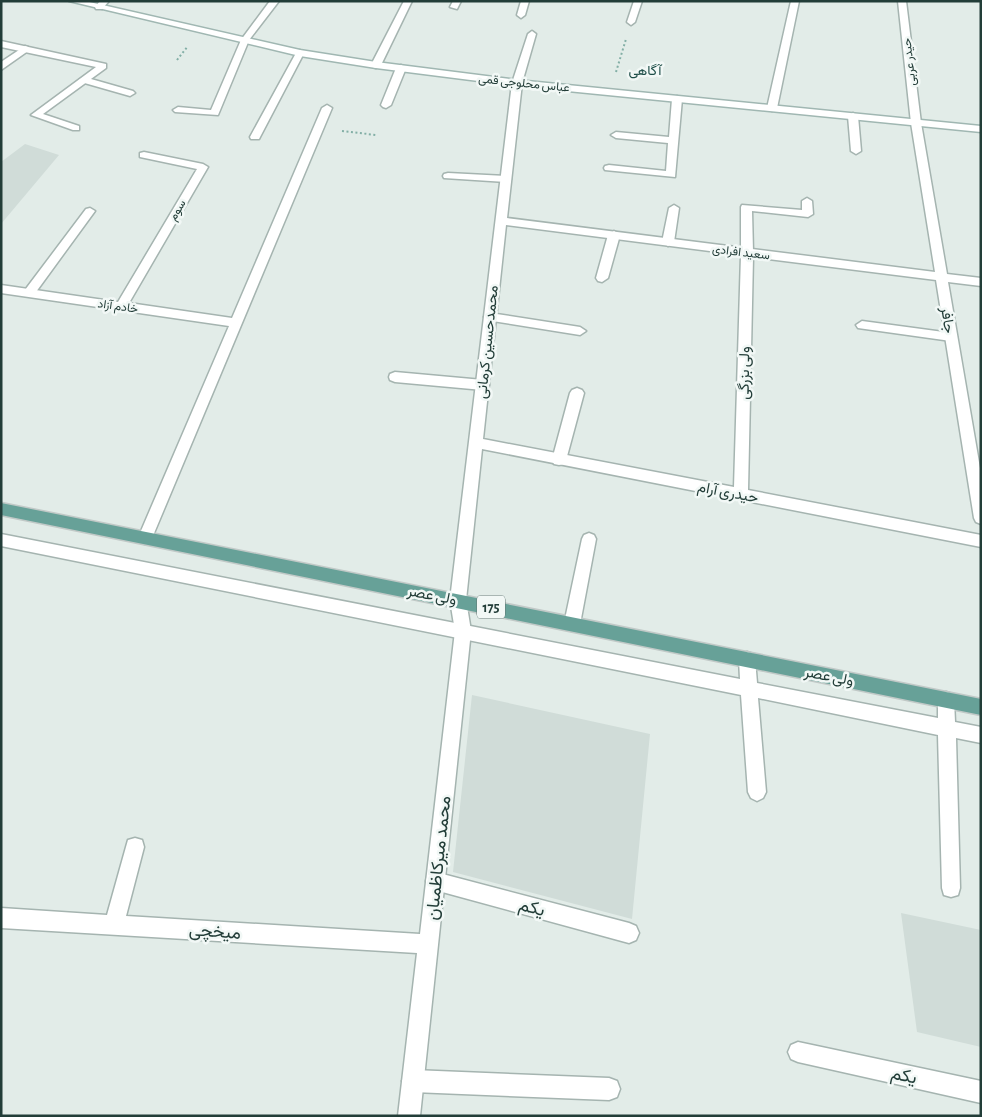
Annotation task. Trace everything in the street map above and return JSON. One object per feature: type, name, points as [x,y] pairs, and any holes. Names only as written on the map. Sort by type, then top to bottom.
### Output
[{"type":"main road","name":"ولی عصر","points":[[1,508],[981,707]]},
{"type":"street","name":"عباس محلوجی قمی","points":[[73,1],[102,4],[300,53],[376,65],[517,83],[981,129]]},
{"type":"street","points":[[178,110],[215,113],[245,40],[275,1]]},
{"type":"street","points":[[376,65],[408,1]]},
{"type":"street","points":[[522,15],[525,1]]},
{"type":"street","points":[[631,22],[638,1]]},
{"type":"street","points":[[772,108],[795,1]]},
{"type":"street","name":"حیدر عربی","points":[[902,1],[916,123]]},
{"type":"street","name":"محمدحسین کرمانی","points":[[458,600],[517,83],[532,34]]},
{"type":"street","points":[[1,44],[103,66],[36,115],[76,128]]},
{"type":"street","points":[[1,67],[26,49]]},
{"type":"street","points":[[255,136],[300,53]]},
{"type":"street","points":[[386,106],[401,68]]},
{"type":"street","points":[[84,80],[130,93]]},
{"type":"street","points":[[608,168],[671,175],[677,99]]},
{"type":"street","points":[[145,538],[327,108]]},
{"type":"street","points":[[853,116],[856,151]]},
{"type":"street","name":"جافر","points":[[916,123],[981,518]]},
{"type":"street","points":[[616,135],[674,141]]},
{"type":"street","name":"سوم","points":[[122,306],[203,167],[144,155]]},
{"type":"street","points":[[448,176],[506,179]]},
{"type":"street","name":"ولی بزرگی","points":[[741,495],[747,252],[746,207],[808,214],[806,201]]},
{"type":"street","points":[[668,242],[674,208]]},
{"type":"street","points":[[29,293],[90,211]]},
{"type":"street","name":"سعید افرادی","points":[[501,221],[981,282]]},
{"type":"street","points":[[602,278],[614,236]]},
{"type":"street","name":"خادم آزاد","points":[[1,288],[236,323]]},
{"type":"street","points":[[490,317],[580,331]]},
{"type":"street","points":[[862,325],[951,336]]},
{"type":"street","points":[[395,377],[483,385]]},
{"type":"street","points":[[560,460],[577,392]]},
{"type":"street","name":"حیدری آرام","points":[[476,443],[981,541]]},
{"type":"street","points":[[572,624],[589,539]]},
{"type":"street","points":[[1,540],[981,736]]},
{"type":"street","name":"محمد میرکاظمیان","points":[[409,1116],[463,631],[458,600]]},
{"type":"street","points":[[746,659],[757,792]]},
{"type":"street","points":[[946,700],[951,888]]},
{"type":"street","points":[[114,925],[135,847]]},
{"type":"street","name":"یکم","points":[[435,881],[629,933]]},
{"type":"street","name":"میخچی","points":[[1,918],[428,944]]},
{"type":"street","name":"یکم","points":[[798,1052],[981,1092]]},
{"type":"street","points":[[413,1081],[609,1089]]},
{"type":"path","points":[[609,92],[631,22]]},
{"type":"path","points":[[317,129],[376,135]]},
{"type":"shaded area","points":[[25,144],[59,155],[1,224],[1,162]]},
{"type":"shaded area","points":[[472,695],[650,734],[632,919],[453,872]]},
{"type":"shaded area","points":[[901,913],[981,930],[981,1047],[917,1032]]},
{"type":"district","name":"آگاهی","points":[[645,70]]}]
